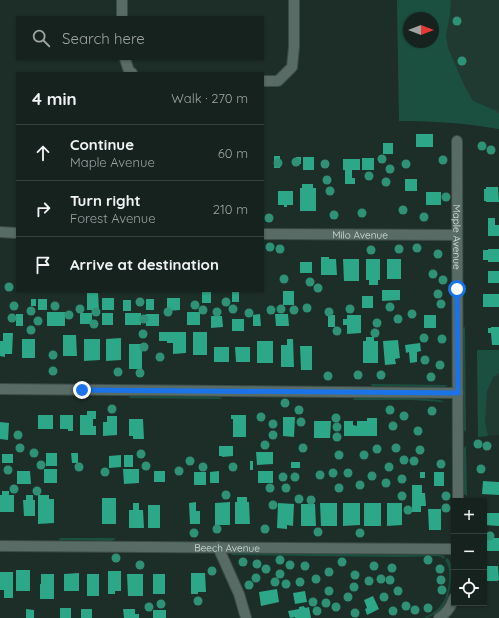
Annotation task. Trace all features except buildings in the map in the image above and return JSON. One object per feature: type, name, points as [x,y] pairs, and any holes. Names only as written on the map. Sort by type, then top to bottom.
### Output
[{"type":"street","points":[[122,0],[122,16]]},
{"type":"street","points":[[264,81],[278,81],[292,67],[294,47],[294,0]]},
{"type":"street","points":[[125,60],[130,72]]},
{"type":"street","name":"Maple Avenue","points":[[457,141],[458,498]]},
{"type":"street","points":[[0,232],[16,232]]},
{"type":"street","name":"Milo Avenue","points":[[264,234],[457,235]]},
{"type":"street","points":[[0,389],[458,393]]},
{"type":"street","name":"Beech Avenue","points":[[0,546],[451,549]]},
{"type":"street","points":[[218,547],[239,594],[246,618]]},
{"type":"street","points":[[439,618],[443,616],[451,606]]},
{"type":"shaded area","points":[[397,0],[499,0],[499,129],[470,124],[432,121],[399,121]]},
{"type":"shaded area","points":[[477,350],[499,350],[499,435],[478,437]]},
{"type":"green space","points":[[397,0],[451,0],[446,35],[448,48],[464,85],[473,101],[497,111],[499,114],[499,129],[474,125],[424,121],[399,121]]},
{"type":"green space","points":[[465,327],[466,432],[464,430],[463,328]]},
{"type":"green space","points":[[477,350],[499,350],[499,373],[493,377],[487,391],[485,422],[488,436],[478,437]]},
{"type":"green space","points":[[371,384],[448,385],[444,387],[372,386]]},
{"type":"green space","points":[[130,396],[220,397],[222,399],[129,398]]},
{"type":"green space","points":[[355,398],[415,398],[440,400],[445,402],[411,400],[353,400]]},
{"type":"green space","points":[[466,445],[467,496],[464,494],[464,448]]},
{"type":"green space","points":[[60,538],[116,538],[112,541],[59,540]]},
{"type":"green space","points":[[231,554],[445,556],[444,559],[436,556],[403,557]]},
{"type":"green space","points":[[447,558],[451,565],[450,589],[447,598],[442,607],[435,614],[423,618],[437,609],[444,601],[446,596],[449,583],[449,570],[445,560]]},
{"type":"route","points":[[82,390],[458,393],[457,289]]}]
